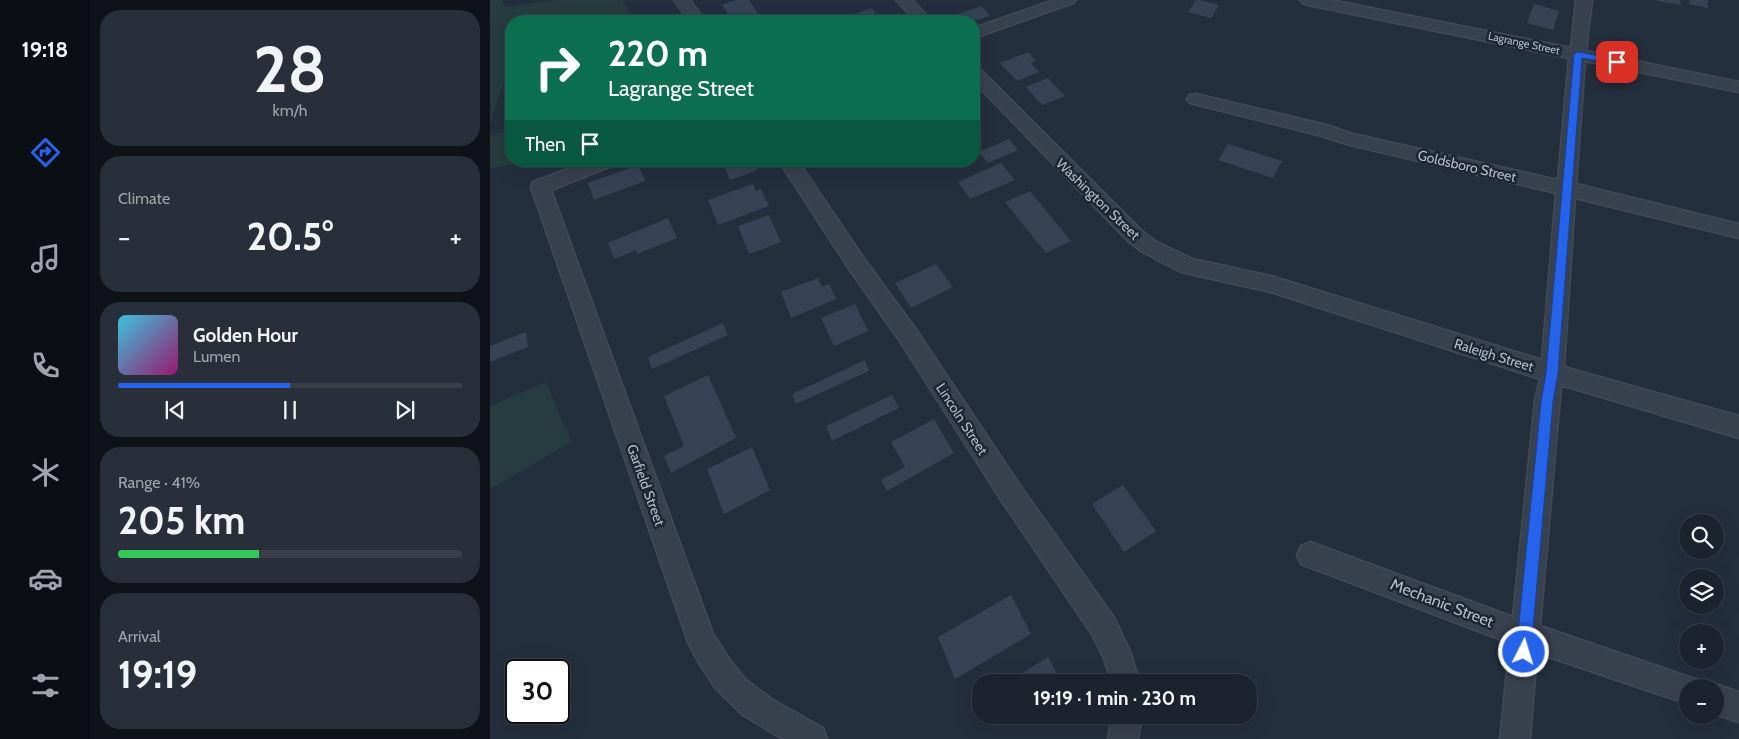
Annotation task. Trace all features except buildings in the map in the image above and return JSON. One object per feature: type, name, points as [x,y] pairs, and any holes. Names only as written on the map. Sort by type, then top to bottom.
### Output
[{"type":"street","points":[[682,0],[693,15]]},
{"type":"street","points":[[904,0],[918,15]]},
{"type":"street","points":[[980,31],[1068,0]]},
{"type":"street","name":"Lagrange Street","points":[[1308,0],[1739,87]]},
{"type":"street","points":[[1515,739],[1547,402],[1552,373],[1566,189],[1584,0]]},
{"type":"street","name":"Washington Street","points":[[980,79],[1135,236],[1158,251],[1188,266],[1250,280]]},
{"type":"street","name":"Goldsboro Street","points":[[1196,99],[1326,131],[1350,139],[1739,231]]},
{"type":"street","name":"Garfield Street","points":[[592,167],[540,186],[702,642],[717,667],[737,691],[762,710],[812,739]]},
{"type":"street","name":"Lincoln Street","points":[[792,167],[858,266],[909,337],[1010,492],[1103,626],[1117,654],[1123,674]]},
{"type":"street","name":"Raleigh Street","points":[[1250,280],[1313,297],[1332,305],[1552,373],[1739,427]]},
{"type":"street","name":"Mechanic Street","points":[[1310,555],[1448,604],[1525,635],[1679,687]]},
{"type":"street","points":[[1724,702],[1739,707]]},
{"type":"street","points":[[1123,739],[1126,724]]},
{"type":"green space","points":[[490,0],[502,0],[505,7],[554,0],[622,0],[632,15],[505,15],[505,78],[490,124]]},
{"type":"green space","points":[[490,129],[492,135],[505,132],[505,166],[490,169]]},
{"type":"green space","points":[[546,382],[571,442],[490,489],[490,406]]},
{"type":"route","points":[[1524,652],[1547,402],[1552,373],[1578,54],[1617,62]]}]
